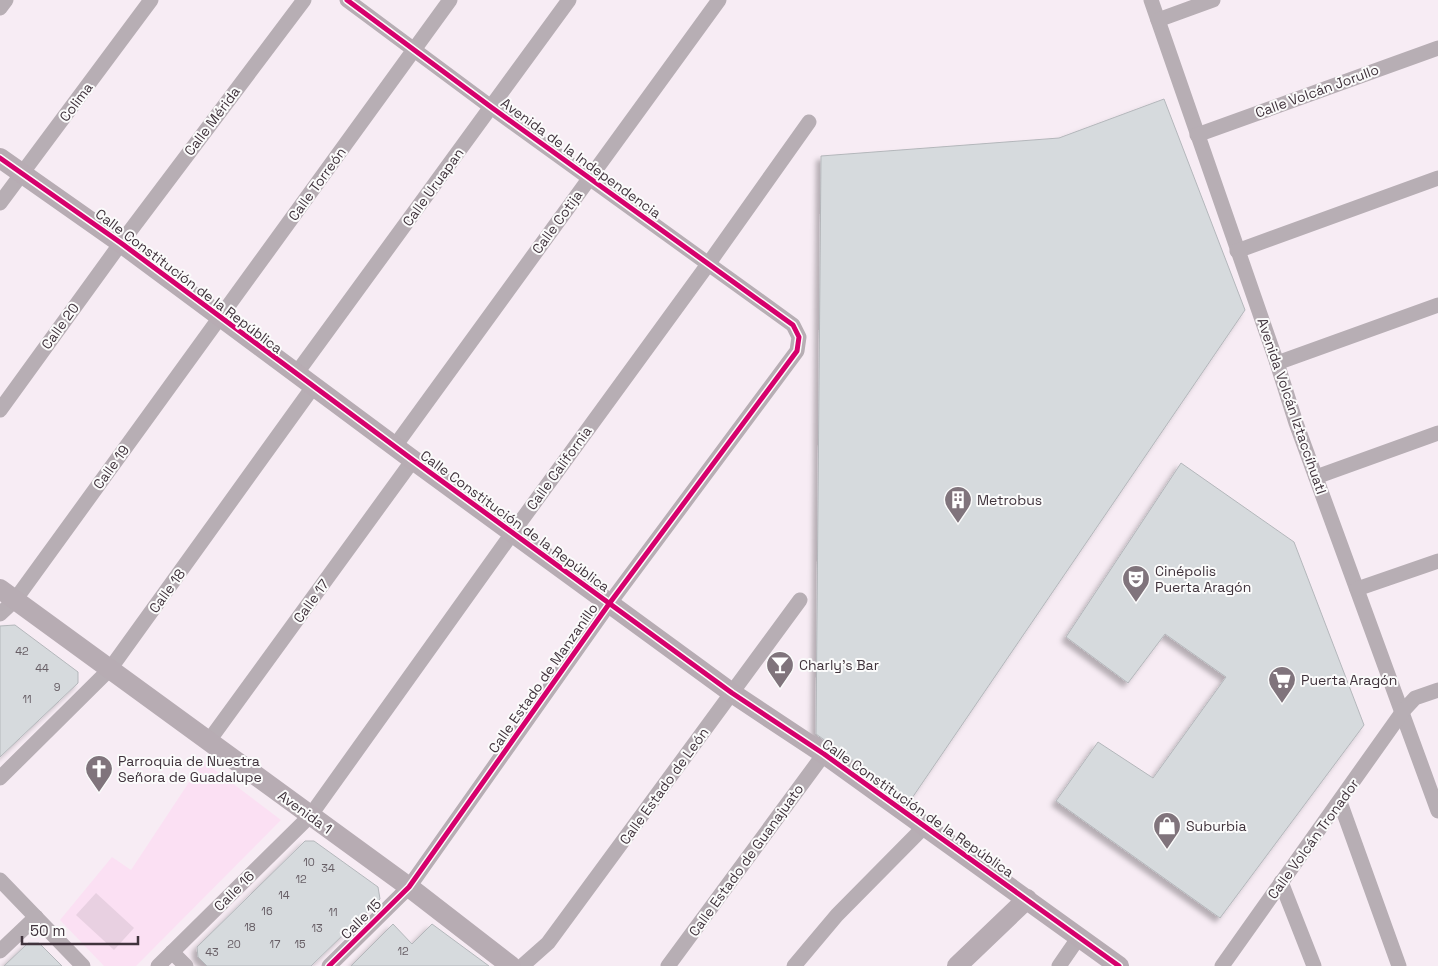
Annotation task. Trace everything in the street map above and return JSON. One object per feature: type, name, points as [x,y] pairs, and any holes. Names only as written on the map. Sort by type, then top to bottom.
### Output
[{"type":"street","points":[[0,8],[6,0]]},
{"type":"street","name":"Colima","points":[[0,203],[151,0]]},
{"type":"street","name":"Calle Mérida","points":[[121,243],[304,0]]},
{"type":"street","name":"Avenida de la Independencia","points":[[347,0],[793,325],[799,337]]},
{"type":"street","points":[[414,50],[450,0]]},
{"type":"street","name":"Calle Uruapan","points":[[296,374],[569,0]]},
{"type":"street","name":"Calle Cotija","points":[[395,446],[719,0]]},
{"type":"street","name":"Avenida Volcán Iztaccíhuatl","points":[[1151,0],[1277,362],[1296,423],[1403,711],[1438,811]]},
{"type":"street","points":[[1158,20],[1213,0]]},
{"type":"street","name":"Calle Volcán Jorullo","points":[[1197,134],[1438,48]]},
{"type":"street","name":"Calle Torreón","points":[[220,317],[414,50]]},
{"type":"street","name":"Calle California","points":[[310,816],[808,122]]},
{"type":"street","name":"Calle Constitución de la República","points":[[0,158],[121,243],[313,387],[732,693],[824,754],[1119,966]]},
{"type":"street","points":[[1237,251],[1438,178]]},
{"type":"street","name":"Calle 20","points":[[0,410],[121,243]]},
{"type":"street","points":[[1277,362],[1438,305]]},
{"type":"street","name":"Calle 19","points":[[0,614],[8,594],[220,317]]},
{"type":"street","name":"Calle Estado de Manzanillo","points":[[409,887],[609,604],[797,351],[799,337]]},
{"type":"street","name":"Calle 18","points":[[0,776],[110,669],[313,387]]},
{"type":"street","points":[[1316,477],[1438,433]]},
{"type":"street","name":"Calle 17","points":[[208,742],[413,460]]},
{"type":"street","points":[[1358,589],[1438,561]]},
{"type":"street","name":"Avenida 1","points":[[8,594],[208,742],[409,887],[511,966]]},
{"type":"street","name":"Calle Estado de León","points":[[522,966],[548,943],[800,600]]},
{"type":"street","name":"Calle Volcán Tronador","points":[[1222,966],[1403,711],[1415,698],[1438,690]]},
{"type":"street","name":"Calle Estado de Guanajuato","points":[[668,966],[824,754]]},
{"type":"street","points":[[1340,802],[1399,966]]},
{"type":"street","name":"Calle 16","points":[[158,966],[310,816]]},
{"type":"street","points":[[794,966],[837,915],[925,826]]},
{"type":"street","points":[[0,880],[83,966]]},
{"type":"street","points":[[1281,882],[1314,966]]},
{"type":"street","name":"Calle 15","points":[[329,966],[409,887]]},
{"type":"street","points":[[957,966],[1027,899]]},
{"type":"street","points":[[0,951],[36,917]]},
{"type":"street","points":[[1058,966],[1080,938]]},
{"type":"street","points":[[172,952],[186,966]]},
{"type":"shaded area","points":[[203,761],[281,820],[136,966],[104,966],[60,920],[112,857],[131,870]]},
{"type":"shaded area","points":[[96,893],[134,928],[114,950],[76,915]]},
{"type":"building","name":"Metrobus","points":[[1164,99],[1245,310],[910,801],[816,734],[821,156],[1059,138]]},
{"type":"building","name":"Puerta Aragón","points":[[1181,463],[1294,542],[1364,725],[1220,918],[1056,801],[1098,742],[1153,778],[1226,677],[1165,634],[1128,683],[1066,637]]},
{"type":"building","points":[[15,625],[78,672],[78,683],[0,757],[0,626]]},
{"type":"building","points":[[305,841],[314,841],[378,887],[380,899],[311,966],[207,966],[198,957],[197,947]]},
{"type":"building","points":[[393,924],[412,944],[432,924],[489,966],[351,966]]},
{"type":"building","points":[[28,943],[39,943],[62,966],[4,966]]},
{"type":"cycle path","points":[[329,966],[409,887],[609,604],[797,351],[799,337],[793,325],[491,107],[347,0]]},
{"type":"cycle path","points":[[0,158],[121,243],[413,460],[732,693],[824,754],[1119,966]]},
{"type":"place","name":"Metrobus","points":[[958,524]]},
{"type":"place","name":"Cinépolis Puerta Aragón","points":[[1136,603]]},
{"type":"place","name":"Charly's Bar","points":[[780,689]]},
{"type":"place","name":"Puerta Aragón","points":[[1282,704]]},
{"type":"place","name":"Parroquia de Nuestra Señora de Guadalupe","points":[[99,793]]},
{"type":"place","name":"Suburbia","points":[[1167,850]]}]
